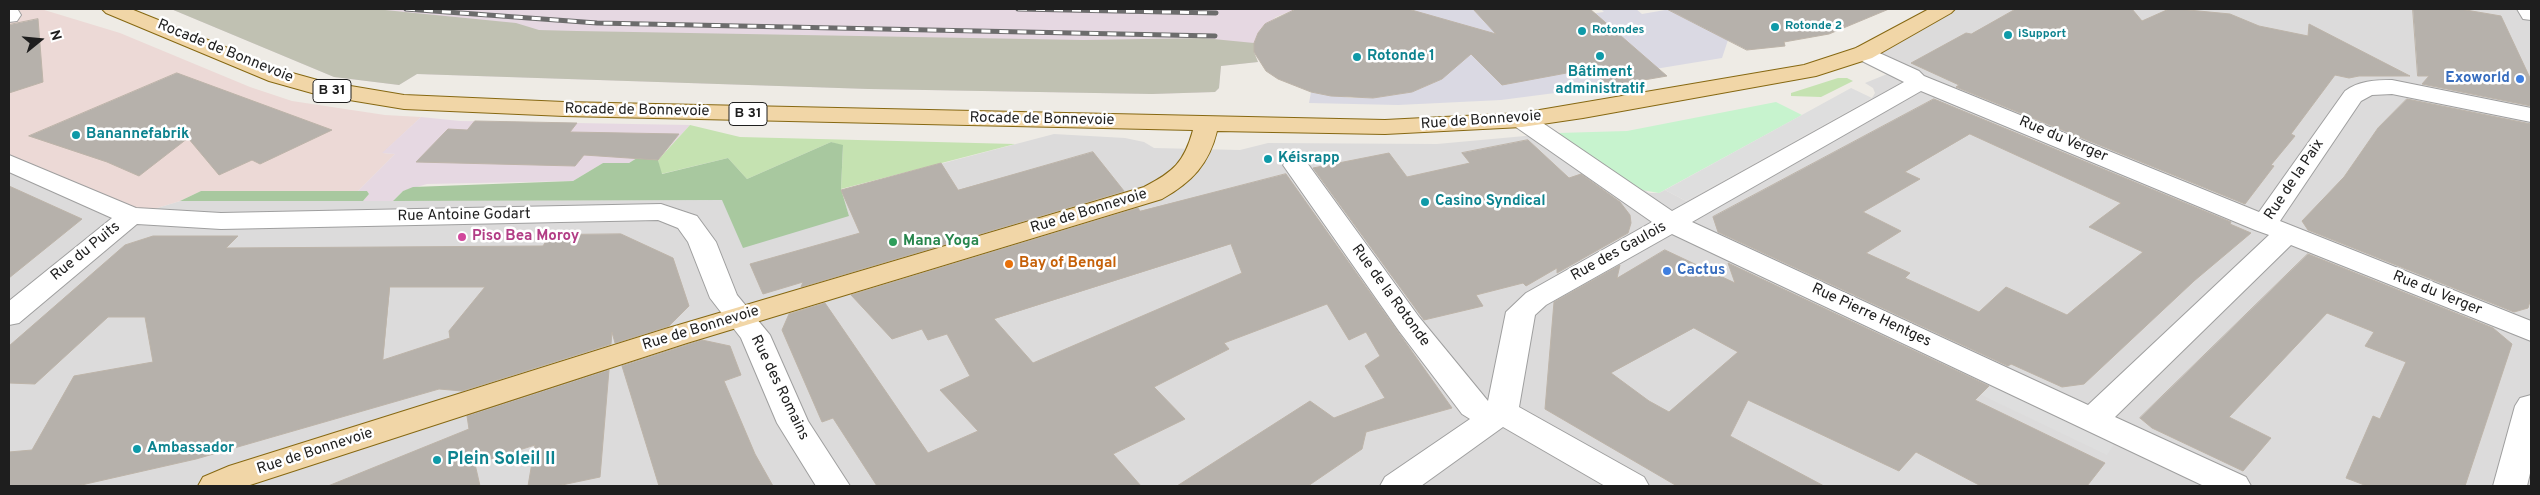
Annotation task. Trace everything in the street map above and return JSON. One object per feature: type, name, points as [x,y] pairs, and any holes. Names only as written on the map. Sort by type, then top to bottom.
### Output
[{"type":"main road","name":"Rocade de Bonnevoie","points":[[113,9],[277,76],[357,96],[404,102],[564,109],[1207,124]]},
{"type":"main road","name":"Rue de Bonnevoie","points":[[215,486],[241,475],[740,316],[1154,193],[1180,179],[1194,163],[1207,124],[1385,127],[1522,120],[1583,111],[1808,71],[1840,62],[1864,53],[1944,9]]},
{"type":"street","points":[[2527,9],[2531,14]]},
{"type":"street","name":"Rue du Verger","points":[[1864,53],[1911,76],[1910,87]]},
{"type":"street","name":"Rue du Verger","points":[[1840,62],[1910,87],[2275,229],[2531,332]]},
{"type":"street","name":"Rue des Gaulois","points":[[1497,415],[1521,312],[1536,299],[1910,87]]},
{"type":"street","name":"Rue de la Paix","points":[[2092,420],[2275,229],[2353,96],[2360,90],[2373,87],[2392,87],[2531,116]]},
{"type":"street","name":"Rue Pierre Hentges","points":[[1522,120],[1671,223],[2234,486]]},
{"type":"street","name":"Rue du Puits","points":[[9,163],[131,216],[9,316]]},
{"type":"street","name":"Rue de la Rotonde","points":[[1296,165],[1409,324],[1472,406],[1497,415],[1632,486]]},
{"type":"street","name":"Rue Antoine Godart","points":[[131,216],[222,221],[662,212],[688,222],[702,242],[724,298],[740,316]]},
{"type":"street","name":"Rue des Romains","points":[[740,316],[755,335],[792,423],[833,486]]},
{"type":"street","points":[[2510,486],[2531,406]]},
{"type":"street","points":[[1397,486],[1497,415]]},
{"type":"shaded area","points":[[9,9],[41,9],[120,33],[250,87],[292,101],[385,115],[421,117],[383,153],[395,154],[358,191],[201,191],[180,201],[131,216],[9,163]]},
{"type":"shaded area","points":[[171,9],[1296,9],[1276,17],[1258,33],[1254,43],[1254,52],[1258,62],[1221,66],[1219,88],[1215,92],[1152,94],[869,89],[417,74],[399,85],[334,77]]},
{"type":"shaded area","points":[[171,9],[375,9],[516,23],[539,30],[1084,40],[1203,38],[1254,43],[1254,52],[1258,62],[1221,66],[1219,88],[1215,92],[1152,94],[869,89],[417,74],[399,85],[334,77]]},
{"type":"shaded area","points":[[1408,9],[1473,9],[1479,15],[1553,19],[1604,12],[1601,9],[1636,9],[1642,14],[1671,9],[1679,15],[1730,34],[1722,58],[1600,78],[1609,86],[1501,100],[1398,105],[1309,103],[1311,92],[1351,98],[1373,98],[1412,92],[1442,79],[1429,17]]},
{"type":"shaded area","points":[[1944,9],[2531,9],[2531,486],[9,486],[9,163],[131,216],[180,201],[723,200],[849,216],[841,190],[1054,134],[1125,138],[1144,142],[1154,148],[1240,150],[1268,143],[1437,144],[1558,133],[1649,193],[1659,193],[1665,190],[1686,201],[1872,98],[1875,93],[1873,88],[1865,83],[1892,72],[1864,53]]},
{"type":"shaded area","points":[[1851,88],[1872,98],[1686,201],[1665,190]]},
{"type":"shaded area","points":[[421,117],[460,121],[690,125],[658,160],[637,158],[629,163],[603,163],[573,181],[427,184],[403,191],[393,201],[363,201],[369,194],[367,191],[358,191],[395,154],[382,153]]},
{"type":"shaded area","points":[[1754,272],[2115,443],[2107,455],[1743,281]]},
{"type":"green space","points":[[1838,78],[1847,78],[1853,81],[1821,97],[1791,96],[1791,93]]},
{"type":"green space","points":[[1776,102],[1802,115],[1659,193],[1642,190],[1558,133],[1627,131]]},
{"type":"green space","points":[[690,125],[740,137],[1015,144],[841,189],[843,146],[831,142],[747,179],[728,158],[661,174],[658,160]]},
{"type":"green space","points":[[831,142],[843,145],[841,189],[849,216],[743,248],[722,200],[393,201],[403,191],[413,187],[573,181],[603,163],[629,163],[637,158],[658,160],[662,174],[728,158],[747,179]]},
{"type":"green space","points":[[201,191],[367,191],[369,194],[363,201],[180,201]]},
{"type":"building","points":[[1296,9],[1408,9],[1496,34],[1473,9],[1590,9],[1667,76],[1609,86],[1592,71],[1574,74],[1572,72],[1502,85],[1471,54],[1442,79],[1412,92],[1373,98],[1331,96],[1311,92],[1278,79],[1266,71],[1254,52],[1254,43],[1258,33],[1265,24]]},
{"type":"building","name":"Rotonde 2","points":[[1667,9],[1889,9],[1829,34],[1784,42],[1785,46],[1747,50]]},
{"type":"building","points":[[2016,9],[2132,9],[2142,21],[2169,9],[2178,9],[2230,14],[2259,26],[2308,36],[2309,24],[2410,76],[2359,76],[2349,78],[2335,75],[2291,134],[2295,136],[2271,165],[2274,166],[2245,204],[1956,87],[1959,85],[1911,63],[1966,33],[1971,34]]},
{"type":"building","points":[[2413,9],[2460,9],[2501,16],[2531,80],[2531,106],[2422,84],[2429,76],[2418,76]]},
{"type":"building","points":[[38,19],[43,82],[9,93],[9,25]]},
{"type":"building","points":[[177,73],[332,130],[260,164],[252,160],[219,175],[188,138],[139,176],[107,162],[29,136]]},
{"type":"building","points":[[1934,99],[2231,222],[2230,224],[2251,233],[2194,281],[2084,384],[2062,387],[2011,364],[2008,366],[1718,232],[1713,217]],"holes":[[[1970,134],[2121,203],[2089,227],[2143,252],[2067,315],[2006,287],[1979,312],[1905,278],[1910,273],[1866,253],[1901,231],[1863,212],[1920,179],[1905,172]]]},
{"type":"building","points":[[2407,99],[2531,124],[2531,298],[2528,308],[2514,312],[2308,230],[2302,221],[2344,177],[2378,128]]},
{"type":"building","points":[[475,121],[577,123],[570,132],[679,134],[658,160],[584,155],[575,166],[416,162],[448,129],[467,130]]},
{"type":"building","points":[[1528,140],[1569,178],[1581,174],[1620,202],[1630,215],[1631,223],[1628,233],[1557,273],[1557,268],[1526,286],[1523,283],[1476,295],[1483,306],[1424,320],[1313,168],[1389,153],[1407,177],[1470,163],[1462,153]]},
{"type":"building","points":[[1093,152],[1124,191],[801,287],[803,282],[763,294],[750,264],[860,233],[841,190],[941,163],[958,190]]},
{"type":"building","points":[[1286,174],[1452,408],[1366,432],[1362,449],[1308,486],[1177,486],[1310,401],[1334,418],[1385,398],[1365,366],[1380,356],[1366,332],[1349,340],[1327,304],[1224,343],[1229,349],[1154,387],[1185,419],[1113,454],[1141,486],[877,486],[833,418],[822,422],[782,330],[789,314],[825,303],[928,453],[978,431],[940,390],[970,376],[947,334],[928,340],[922,329],[892,339],[851,295],[1138,208],[1140,211]],"holes":[[[1231,244],[1242,273],[1033,363],[994,319]]]},
{"type":"building","points":[[9,186],[82,219],[9,278]]},
{"type":"building","points":[[621,234],[673,258],[689,306],[669,326],[615,343],[612,332],[611,344],[462,391],[439,389],[196,459],[77,486],[9,486],[9,452],[32,450],[74,376],[153,362],[145,317],[108,317],[35,384],[9,383],[9,346],[125,245],[153,236],[238,236],[226,248],[543,246],[550,235]],"holes":[[[390,287],[485,287],[449,331],[450,338],[383,360]]]},
{"type":"building","points":[[1665,250],[1735,283],[1728,263],[1989,386],[1975,400],[2105,463],[2087,486],[1981,486],[1916,452],[1899,471],[1748,400],[1730,436],[1824,486],[1677,486],[1545,409],[1554,302],[1620,265],[1617,278]],"holes":[[[1694,328],[1738,352],[1669,412],[1649,401],[1611,373]]]},
{"type":"building","points":[[2308,254],[2493,328],[2512,344],[2465,486],[2367,486],[2346,478],[2373,416],[2380,419],[2406,362],[2365,346],[2374,332],[2327,313],[2229,417],[2271,438],[2243,471],[2152,428],[2140,418]]},
{"type":"building","points":[[702,340],[730,346],[741,375],[724,381],[755,454],[773,486],[659,486],[622,366]]},
{"type":"building","points":[[609,370],[600,477],[557,486],[528,486],[535,445],[475,464],[480,486],[328,486],[469,429],[467,416]]},
{"type":"railway","points":[[406,9],[597,23],[1215,36]]},
{"type":"railway","points":[[1018,9],[1216,13]]},
{"type":"place","name":"Rotonde 2","points":[[1775,27]]},
{"type":"place","name":"Rotondes","points":[[1582,31]]},
{"type":"place","name":"iSupport","points":[[2008,35]]},
{"type":"place","name":"Bâtiment administratif","points":[[1600,56]]},
{"type":"place","name":"Rotonde 1","points":[[1357,57]]},
{"type":"place","name":"Exoworld","points":[[2520,79]]},
{"type":"place","name":"Banannefabrik","points":[[76,135]]},
{"type":"place","name":"Kéisrapp","points":[[1268,159]]},
{"type":"place","name":"Casino Syndical","points":[[1425,202]]},
{"type":"place","name":"Piso Bea Moroy","points":[[462,237]]},
{"type":"place","name":"Mana Yoga","points":[[893,242]]},
{"type":"place","name":"Bay of Bengal","points":[[1009,264]]},
{"type":"place","name":"Cactus","points":[[1667,271]]},
{"type":"place","name":"Ambassador","points":[[137,449]]},
{"type":"place","name":"Plein Soleil II","points":[[437,460]]}]
